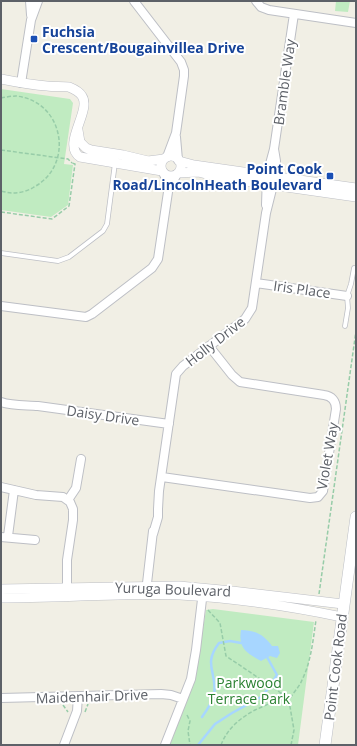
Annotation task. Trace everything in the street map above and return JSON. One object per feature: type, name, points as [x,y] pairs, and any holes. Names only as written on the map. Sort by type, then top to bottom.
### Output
[{"type":"main road","name":"Point Cook Road","points":[[325,745],[356,517]]},
{"type":"street","points":[[30,1],[31,20]]},
{"type":"street","points":[[21,83],[31,20],[38,1]]},
{"type":"street","points":[[1,306],[86,317],[156,265],[168,192],[166,179],[161,165],[166,158],[176,133],[184,70],[181,62],[134,1]]},
{"type":"street","points":[[256,1],[265,9],[356,23]]},
{"type":"street","name":"Bramble Way","points":[[270,180],[294,14]]},
{"type":"street","points":[[1,79],[21,83],[69,87],[77,90],[82,97],[84,104],[74,142],[76,159]]},
{"type":"street","points":[[78,128],[80,142],[86,148],[148,161],[173,157],[194,165],[356,197]]},
{"type":"street","points":[[168,192],[181,167],[176,133]]},
{"type":"street","points":[[76,159],[86,148]]},
{"type":"street","points":[[76,159],[115,163],[162,171],[168,176],[198,172],[215,177],[270,180],[356,188]]},
{"type":"street","name":"Holly Drive","points":[[146,590],[153,534],[158,517],[159,491],[175,378],[183,366],[248,315],[252,308],[270,180]]},
{"type":"street","name":"Iris Place","points":[[256,283],[347,296]]},
{"type":"street","name":"Violet Way","points":[[162,477],[310,498],[318,497],[323,491],[336,409],[333,399],[324,395],[240,382],[232,375],[209,346]]},
{"type":"street","name":"Daisy Drive","points":[[1,401],[17,400],[38,406],[169,424]]},
{"type":"street","points":[[68,500],[76,488],[81,459]]},
{"type":"street","points":[[1,487],[36,495],[60,496],[68,500],[73,506],[73,520],[68,560],[67,592]]},
{"type":"street","points":[[14,490],[4,536],[35,540]]},
{"type":"street","name":"Yuruga Boulevard","points":[[1,590],[67,592],[146,590],[203,592],[343,604]]},
{"type":"street","name":"Yuruga Boulevard","points":[[1,598],[67,592]]},
{"type":"street","points":[[166,745],[194,668],[203,592]]},
{"type":"street","name":"Yuruga Boulevard","points":[[203,592],[342,617]]},
{"type":"street","name":"Maidenhair Drive","points":[[1,698],[161,694],[171,695],[183,699]]},
{"type":"street","points":[[64,745],[77,710],[78,696]]},
{"type":"lane","points":[[1,253],[58,261],[70,257],[103,231],[107,224],[115,163]]},
{"type":"lane","name":"Iris Place","points":[[345,326],[348,308],[347,296],[354,268]]},
{"type":"path","points":[[1,98],[16,96],[33,100],[45,110],[55,123],[59,138],[58,158],[53,170],[42,183],[29,190],[14,193],[1,191]]},
{"type":"path","points":[[1,150],[76,159],[69,206],[52,219],[1,212]]},
{"type":"path","points":[[318,601],[356,331]]},
{"type":"path","points":[[205,607],[220,623],[226,656],[284,694]]},
{"type":"path","points":[[291,745],[294,730],[289,701],[302,682],[307,668],[312,648],[316,612]]},
{"type":"path","points":[[221,745],[227,733],[240,719],[268,704],[277,698],[281,693]]},
{"type":"path","points":[[186,715],[190,720],[188,731],[190,745]]},
{"type":"green space","points":[[336,1],[350,1],[348,12],[335,11]]},
{"type":"green space","points":[[1,89],[70,99],[73,103],[64,164],[73,165],[68,205],[51,217],[1,210]]},
{"type":"green space","name":"Parkwood Terrace Park","points":[[213,609],[314,622],[298,745],[170,745],[195,677],[206,610]]},
{"type":"water","points":[[241,630],[255,632],[266,639],[272,646],[278,646],[280,653],[277,658],[270,656],[261,661],[247,652],[242,646],[240,636]]},
{"type":"waterway","points":[[202,717],[211,704],[214,695],[215,687],[211,663],[214,651],[219,643],[230,641],[241,643]]},
{"type":"waterway","points":[[198,745],[215,724],[261,697],[267,690],[277,675],[267,657]]},
{"type":"place","name":"Fuchsia Crescent/Bougainvillea Drive","points":[[34,39]]},
{"type":"place","name":"Point Cook Road/LincolnHeath Boulevard","points":[[330,176]]}]
